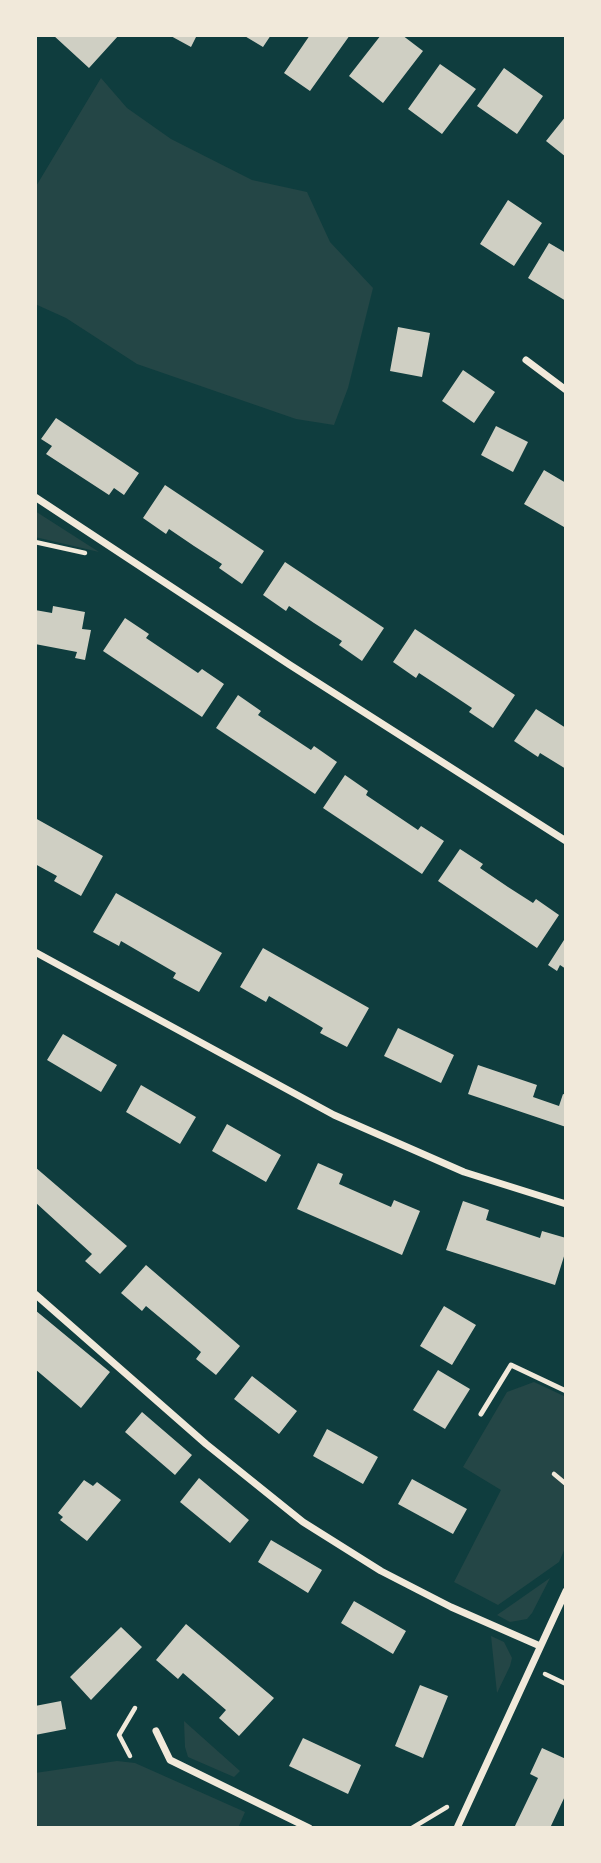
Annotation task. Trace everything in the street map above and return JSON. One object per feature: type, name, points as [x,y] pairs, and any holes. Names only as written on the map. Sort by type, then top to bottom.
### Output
[{"type":"street","points":[[526,360],[566,390]]},
{"type":"street","points":[[35,497],[290,665],[566,841]]},
{"type":"street","points":[[35,953],[334,1115],[464,1172],[566,1204]]},
{"type":"street","points":[[35,1294],[206,1444],[303,1522],[381,1571],[451,1607],[540,1646]]},
{"type":"street","points":[[457,1828],[566,1591]]},
{"type":"street","points":[[156,1731],[170,1760],[309,1828]]},
{"type":"lane","points":[[481,1414],[511,1365],[566,1391]]},
{"type":"path","points":[[35,542],[93,555]]},
{"type":"path","points":[[554,1474],[566,1484]]},
{"type":"path","points":[[130,1756],[119,1735],[135,1708]]},
{"type":"path","points":[[412,1828],[473,1791]]},
{"type":"shaded area","points":[[101,78],[127,108],[171,139],[252,180],[307,192],[330,242],[373,288],[348,388],[334,425],[296,419],[137,364],[66,318],[35,304],[35,188]]},
{"type":"shaded area","points":[[35,511],[99,552],[35,537]]},
{"type":"shaded area","points":[[534,1382],[566,1397],[566,1546],[559,1562],[498,1605],[454,1582],[501,1490],[463,1467],[507,1392]]},
{"type":"shaded area","points":[[550,1578],[527,1619],[510,1622],[497,1615]]},
{"type":"shaded area","points":[[491,1636],[504,1642],[512,1658],[497,1693]]},
{"type":"shaded area","points":[[184,1721],[240,1771],[234,1777],[188,1757]]},
{"type":"shaded area","points":[[117,1761],[135,1763],[245,1812],[238,1828],[35,1828],[35,1773]]},
{"type":"building","points":[[53,35],[119,35],[89,68]]},
{"type":"building","points":[[169,35],[197,35],[191,47]]},
{"type":"building","points":[[243,35],[271,35],[263,47]]},
{"type":"building","points":[[310,35],[350,35],[310,91],[284,73]]},
{"type":"building","points":[[381,35],[402,35],[423,51],[383,103],[349,76]]},
{"type":"building","points":[[440,64],[476,89],[442,134],[408,109]]},
{"type":"building","points":[[504,68],[543,96],[517,134],[477,106]]},
{"type":"building","points":[[566,116],[566,157],[546,141]]},
{"type":"building","points":[[508,200],[542,223],[514,266],[480,244]]},
{"type":"building","points":[[549,243],[566,253],[566,301],[528,278]]},
{"type":"building","points":[[398,327],[430,333],[422,377],[390,371]]},
{"type":"building","points":[[463,370],[495,392],[474,423],[442,401]]},
{"type":"building","points":[[56,418],[139,473],[124,495],[114,488],[109,495],[46,454],[52,446],[41,439]]},
{"type":"building","points":[[496,426],[528,442],[513,472],[481,455]]},
{"type":"building","points":[[544,470],[566,483],[564,527],[524,504]]},
{"type":"building","points":[[165,485],[264,551],[242,584],[219,568],[222,564],[169,529],[166,534],[143,518]]},
{"type":"building","points":[[285,562],[384,628],[362,661],[339,645],[342,641],[289,606],[286,611],[263,595]]},
{"type":"building","points":[[53,606],[85,612],[82,629],[91,630],[85,660],[75,658],[77,652],[35,644],[35,610],[52,613]]},
{"type":"building","points":[[125,618],[149,634],[146,638],[198,673],[202,669],[224,684],[202,717],[103,651]]},
{"type":"building","points":[[415,629],[515,695],[493,728],[469,712],[472,708],[445,690],[419,673],[416,678],[393,662]]},
{"type":"building","points":[[238,695],[261,711],[258,715],[311,750],[314,746],[337,762],[315,794],[216,728]]},
{"type":"building","points":[[536,709],[566,728],[566,769],[540,753],[538,757],[514,741]]},
{"type":"building","points":[[345,775],[368,791],[366,795],[418,830],[421,826],[444,841],[422,874],[323,808]]},
{"type":"building","points":[[35,818],[103,856],[81,896],[54,881],[57,876],[35,864]]},
{"type":"building","points":[[460,849],[483,864],[480,868],[508,887],[533,903],[536,899],[559,915],[537,948],[438,881]]},
{"type":"building","points":[[116,893],[222,953],[199,992],[173,978],[176,973],[121,941],[119,946],[93,932]]},
{"type":"building","points":[[564,940],[566,969],[560,965],[557,971],[548,965]]},
{"type":"building","points":[[263,948],[369,1008],[347,1047],[320,1033],[323,1028],[269,996],[266,1002],[240,987]]},
{"type":"building","points":[[398,1028],[454,1055],[441,1083],[384,1056]]},
{"type":"building","points":[[63,1034],[117,1065],[101,1092],[47,1060]]},
{"type":"building","points":[[478,1065],[537,1085],[533,1097],[559,1106],[563,1094],[566,1095],[566,1127],[468,1094]]},
{"type":"building","points":[[141,1085],[196,1117],[180,1144],[126,1112]]},
{"type":"building","points":[[227,1124],[281,1155],[266,1182],[212,1151]]},
{"type":"building","points":[[318,1163],[343,1174],[339,1184],[391,1207],[394,1200],[420,1211],[402,1255],[297,1209]]},
{"type":"building","points":[[35,1167],[127,1246],[100,1274],[85,1261],[92,1254],[35,1202]]},
{"type":"building","points":[[463,1201],[489,1210],[486,1220],[540,1238],[542,1231],[566,1238],[566,1250],[555,1285],[446,1250]]},
{"type":"building","points":[[146,1265],[240,1346],[216,1375],[196,1359],[201,1352],[146,1306],[142,1311],[121,1293]]},
{"type":"building","points":[[444,1306],[476,1325],[452,1365],[420,1346]]},
{"type":"building","points":[[35,1310],[110,1372],[81,1408],[35,1369]]},
{"type":"building","points":[[438,1370],[470,1389],[445,1429],[413,1410]]},
{"type":"building","points":[[252,1376],[297,1411],[279,1434],[234,1399]]},
{"type":"building","points":[[142,1412],[192,1455],[175,1475],[125,1432]]},
{"type":"building","points":[[327,1429],[378,1457],[363,1484],[313,1456]]},
{"type":"building","points":[[199,1478],[249,1520],[230,1543],[180,1502]]},
{"type":"building","points":[[412,1479],[467,1509],[453,1534],[398,1504]]},
{"type":"building","points":[[84,1480],[93,1486],[97,1482],[121,1500],[87,1541],[60,1520],[63,1517],[58,1513]]},
{"type":"building","points":[[271,1540],[322,1570],[308,1593],[258,1562]]},
{"type":"building","points":[[354,1601],[406,1631],[393,1654],[341,1623]]},
{"type":"building","points":[[186,1624],[274,1698],[239,1736],[219,1718],[226,1710],[183,1673],[178,1679],[156,1660]]},
{"type":"building","points":[[121,1627],[142,1647],[91,1700],[70,1677]]},
{"type":"building","points":[[420,1685],[448,1696],[423,1758],[395,1746]]},
{"type":"building","points":[[61,1701],[66,1729],[35,1735],[35,1706]]},
{"type":"building","points":[[303,1738],[361,1765],[348,1794],[289,1766]]},
{"type":"building","points":[[542,1748],[566,1759],[566,1794],[550,1828],[514,1828],[538,1778],[530,1774]]}]
